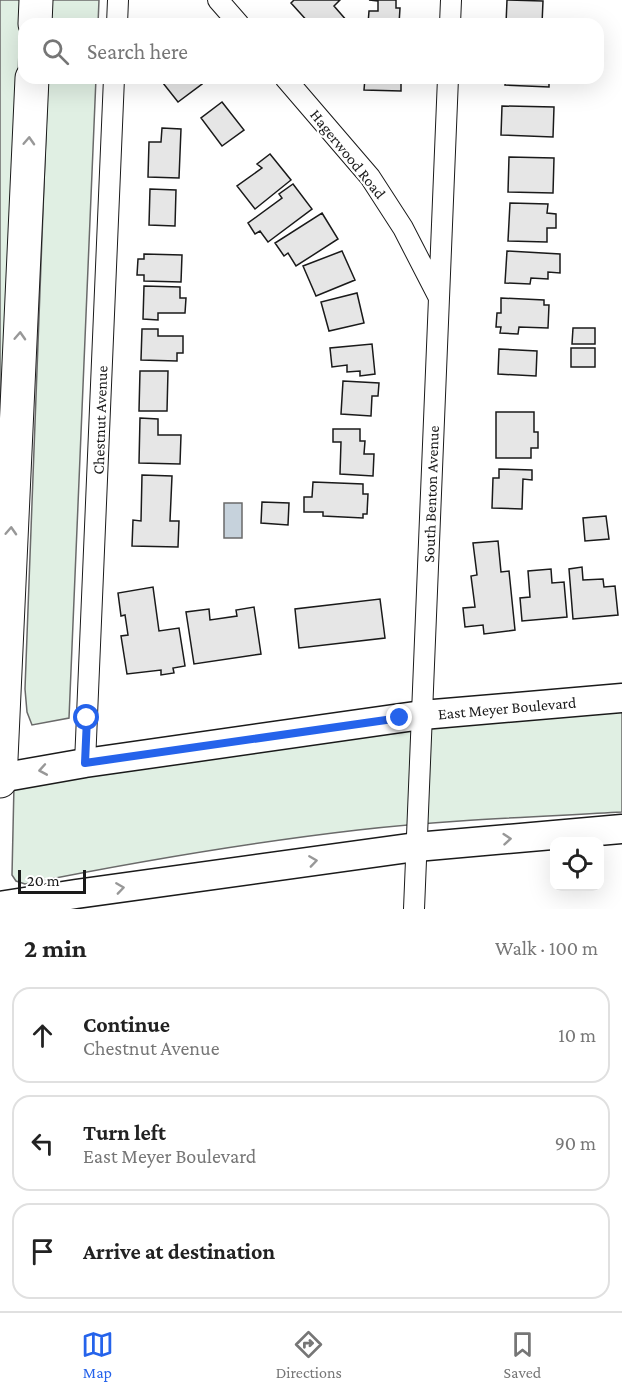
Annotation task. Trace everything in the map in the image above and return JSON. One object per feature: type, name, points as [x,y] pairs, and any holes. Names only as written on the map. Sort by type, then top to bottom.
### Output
[{"type":"highway","points":[[34,18],[36,0]]},
{"type":"highway","points":[[0,779],[32,84]]},
{"type":"main road","name":"East Meyer Boulevard","points":[[0,779],[85,763],[422,715],[622,698]]},
{"type":"main road","points":[[0,906],[76,901],[416,847],[622,829]]},
{"type":"street","points":[[117,18],[118,0]]},
{"type":"street","points":[[218,0],[234,18]]},
{"type":"street","points":[[450,18],[451,0]]},
{"type":"street","name":"Chestnut Avenue","points":[[85,763],[114,84]]},
{"type":"street","name":"Hagerwood Road","points":[[290,84],[370,177],[403,228],[439,297]]},
{"type":"street","name":"South Benton Avenue","points":[[414,909],[448,84]]},
{"type":"green space","points":[[0,0],[21,0],[20,18],[18,18],[18,77],[0,540]]},
{"type":"green space","points":[[50,0],[99,0],[98,18],[50,18]]},
{"type":"green space","points":[[48,84],[96,84],[69,718],[32,725],[27,712],[25,689]]},
{"type":"green space","points":[[622,711],[622,812],[457,821],[358,830],[191,854],[25,884],[16,881],[12,875],[14,785],[393,731]]},
{"type":"shaded area","points":[[224,503],[242,503],[242,538],[224,538]]},
{"type":"building","points":[[294,0],[340,0],[334,6],[344,18],[305,18],[291,3]]},
{"type":"building","points":[[369,0],[396,0],[396,8],[400,8],[399,18],[368,18],[369,11],[378,11],[378,1]]},
{"type":"building","points":[[507,0],[543,1],[542,18],[506,18]]},
{"type":"building","points":[[164,84],[202,84],[178,102]]},
{"type":"building","points":[[364,84],[401,84],[401,91],[364,90]]},
{"type":"building","points":[[549,84],[549,87],[505,85]]},
{"type":"building","points":[[222,102],[244,130],[222,146],[201,118]]},
{"type":"building","points":[[502,106],[554,107],[553,137],[501,135]]},
{"type":"building","points":[[162,128],[181,129],[179,178],[148,177],[149,142],[161,142]]},
{"type":"building","points":[[270,154],[291,180],[255,209],[237,186],[262,168],[257,164]]},
{"type":"building","points":[[509,157],[554,158],[553,193],[508,192]]},
{"type":"building","points":[[293,184],[312,209],[268,242],[260,231],[255,234],[248,223],[282,198],[279,194]]},
{"type":"building","points":[[150,189],[176,190],[175,226],[149,225]]},
{"type":"building","points":[[510,203],[548,204],[547,213],[556,214],[556,228],[547,228],[547,242],[508,241]]},
{"type":"building","points":[[322,213],[338,239],[296,266],[288,253],[284,256],[275,243]]},
{"type":"building","points":[[342,251],[355,280],[316,296],[303,266]]},
{"type":"building","points":[[507,251],[560,254],[560,273],[548,272],[548,279],[531,278],[530,284],[505,283]]},
{"type":"building","points":[[144,254],[182,255],[181,282],[144,281],[144,275],[137,275],[138,259],[144,259]]},
{"type":"building","points":[[144,286],[180,287],[180,298],[186,298],[185,313],[158,313],[158,320],[143,319]]},
{"type":"building","points":[[357,293],[364,323],[329,331],[321,302]]},
{"type":"building","points":[[501,298],[544,300],[544,305],[549,305],[548,328],[519,327],[518,334],[500,333],[501,327],[496,327],[497,313],[501,313]]},
{"type":"building","points":[[573,328],[595,328],[595,344],[572,344]]},
{"type":"building","points":[[142,329],[158,329],[158,336],[183,336],[183,353],[177,353],[177,361],[141,360]]},
{"type":"building","points":[[372,344],[375,374],[360,376],[360,371],[347,372],[347,365],[332,367],[330,348]]},
{"type":"building","points":[[571,348],[595,348],[595,367],[571,367]]},
{"type":"building","points":[[499,349],[537,351],[536,376],[498,374]]},
{"type":"building","points":[[140,371],[168,371],[167,411],[139,411]]},
{"type":"building","points":[[343,381],[379,383],[378,396],[372,396],[371,416],[341,414]]},
{"type":"building","points":[[496,412],[534,412],[534,432],[538,432],[538,448],[531,448],[531,458],[496,458]]},
{"type":"building","points":[[140,418],[158,419],[158,435],[181,435],[180,464],[139,463]]},
{"type":"building","points":[[333,429],[360,429],[360,441],[365,441],[364,454],[374,454],[373,476],[340,474],[341,442],[333,442]]},
{"type":"building","points":[[499,469],[532,470],[532,480],[523,479],[522,509],[492,508],[493,478],[499,478]]},
{"type":"building","points":[[142,475],[172,476],[170,521],[179,521],[178,547],[132,546],[133,520],[141,521]]},
{"type":"building","points":[[313,482],[363,484],[363,494],[368,494],[367,514],[363,514],[363,518],[323,516],[323,512],[304,512],[304,497],[312,497]]},
{"type":"building","points":[[262,502],[289,503],[288,525],[261,523]]},
{"type":"building","points":[[606,516],[609,539],[585,541],[583,518]]},
{"type":"building","points":[[498,541],[501,572],[509,571],[515,630],[484,634],[483,625],[465,627],[463,608],[475,607],[471,576],[477,575],[473,543]]},
{"type":"building","points":[[582,567],[583,580],[603,579],[604,587],[615,586],[618,615],[573,619],[569,569]]},
{"type":"building","points":[[551,569],[552,583],[564,582],[567,617],[522,621],[520,598],[530,597],[528,571]]},
{"type":"building","points":[[153,587],[159,631],[179,628],[185,666],[173,668],[174,673],[161,675],[161,670],[127,674],[121,636],[128,635],[125,615],[121,616],[118,593]]},
{"type":"building","points":[[380,599],[385,638],[299,648],[295,609]]},
{"type":"building","points":[[254,607],[261,654],[194,664],[186,612],[209,609],[210,620],[237,616],[236,610]]},
{"type":"route","points":[[87,718],[85,763],[400,718]]}]
